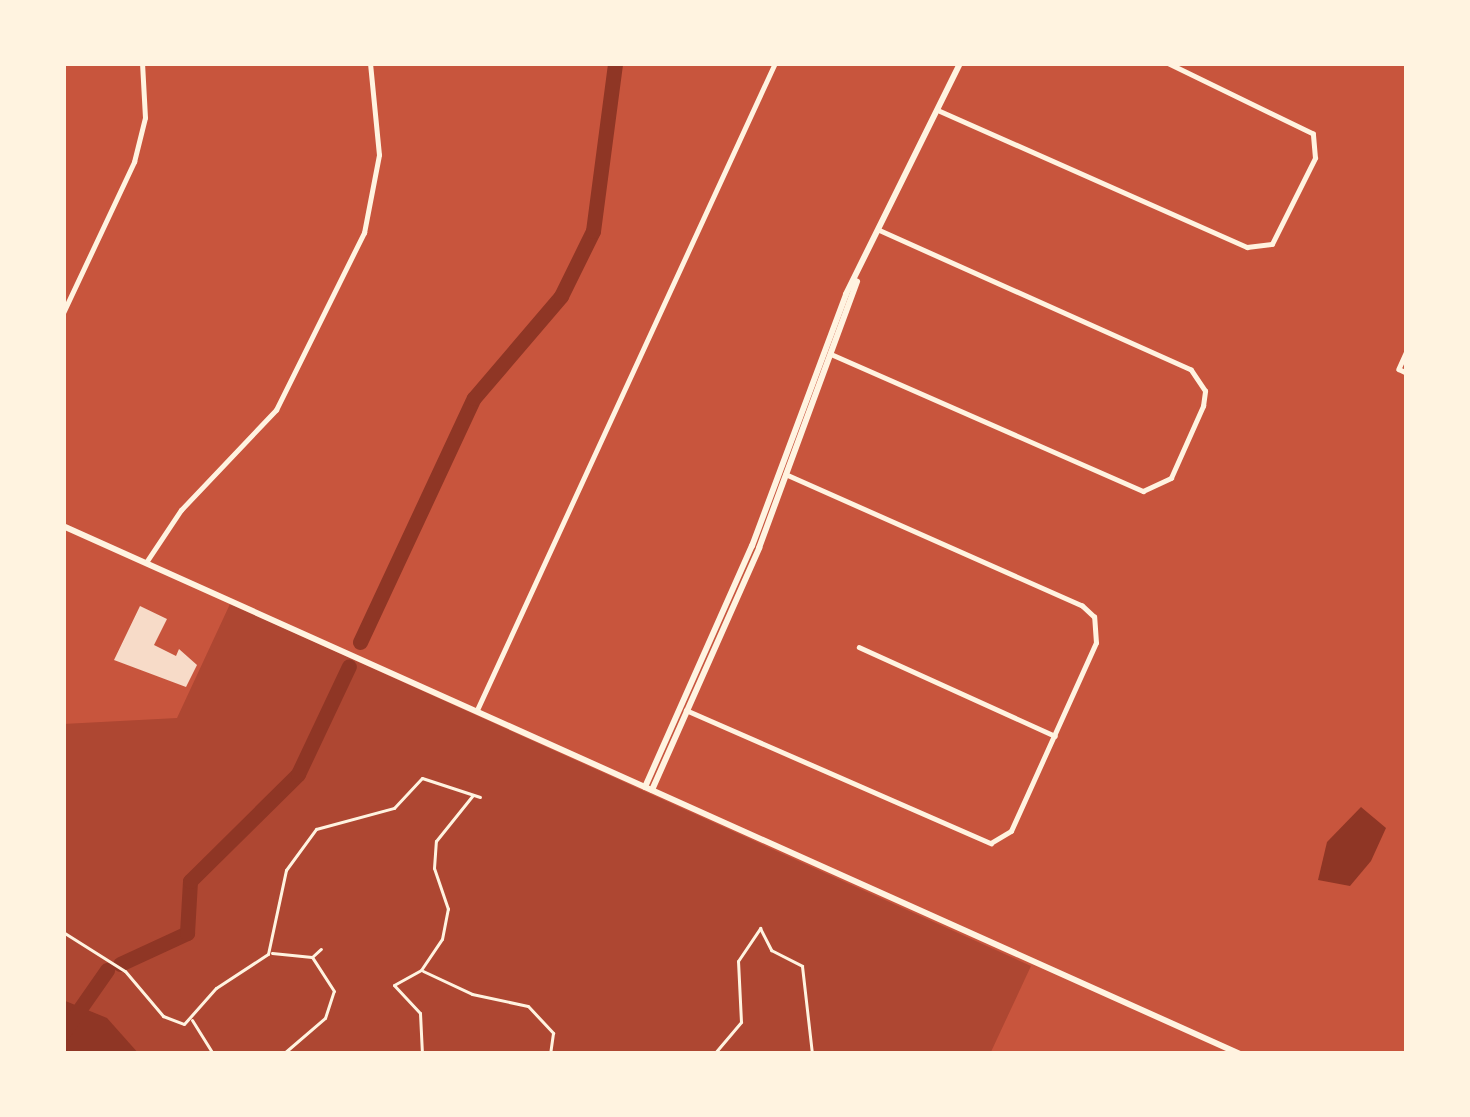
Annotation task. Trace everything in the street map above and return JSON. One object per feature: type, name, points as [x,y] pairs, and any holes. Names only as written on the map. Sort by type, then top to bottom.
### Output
[{"type":"street","points":[[63,314],[134,162],[145,118],[142,63]]},
{"type":"street","points":[[145,562],[181,510],[276,410],[364,232],[379,154],[370,63]]},
{"type":"street","points":[[477,710],[775,63]]},
{"type":"street","points":[[648,789],[784,474],[875,230],[940,111],[960,63]]},
{"type":"street","points":[[940,111],[1246,247],[1272,244],[1315,158],[1313,134],[1167,63]]},
{"type":"street","points":[[829,354],[1143,491],[1171,478],[1203,406],[1205,391],[1191,370],[875,230]]},
{"type":"street","points":[[1407,351],[1399,369],[1407,373]]},
{"type":"street","points":[[684,709],[991,843],[1011,831],[1096,643],[1088,610],[784,474]]},
{"type":"street","points":[[63,526],[1240,1054]]},
{"type":"street","points":[[859,647],[1055,736]]},
{"type":"path","points":[[63,932],[125,971],[170,1022],[192,1019],[216,988],[268,954],[279,928],[286,870],[316,829],[394,808],[422,778],[480,797]]},
{"type":"path","points":[[422,1054],[419,1013],[394,985],[421,970],[448,921],[436,842],[474,794]]},
{"type":"path","points":[[714,1054],[741,1022],[738,961],[760,928],[771,950],[802,966],[812,1054]]},
{"type":"path","points":[[268,954],[312,957],[321,949]]},
{"type":"path","points":[[283,1054],[325,1018],[334,991],[312,957]]},
{"type":"path","points":[[421,970],[472,994],[528,1006],[553,1033],[550,1054]]},
{"type":"path","points":[[192,1019],[214,1054]]},
{"type":"shaded area","points":[[230,604],[1031,966],[990,1054],[63,1054],[63,724],[177,718]]},
{"type":"shaded area","points":[[1361,807],[1386,828],[1371,861],[1350,886],[1318,880],[1327,842]]},
{"type":"shaded area","points":[[63,1000],[107,1018],[139,1054],[63,1054]]},
{"type":"building","points":[[140,606],[167,619],[154,645],[176,656],[179,649],[197,665],[186,687],[114,660]]},
{"type":"waterway","points":[[360,642],[474,398],[561,296],[593,231],[615,63]]},
{"type":"waterway","points":[[120,964],[187,933],[190,881],[298,774],[349,666]]},
{"type":"waterway","points":[[63,1033],[107,970]]}]
